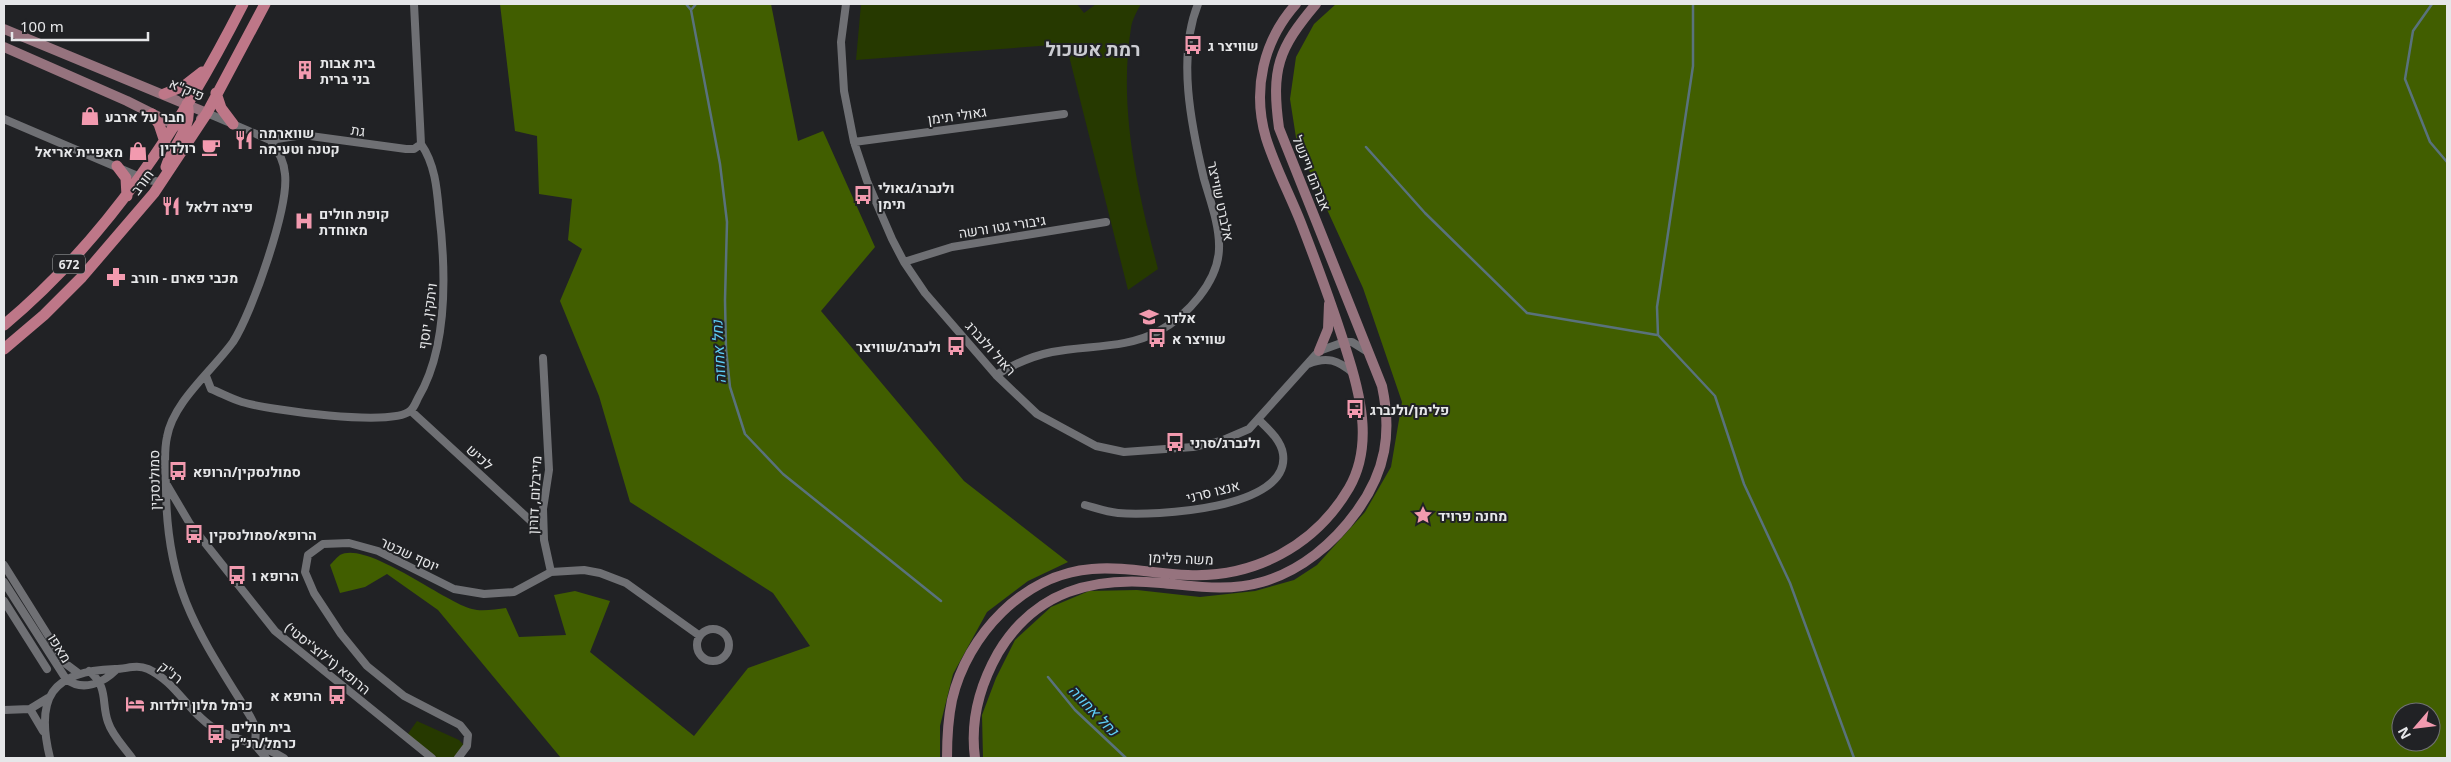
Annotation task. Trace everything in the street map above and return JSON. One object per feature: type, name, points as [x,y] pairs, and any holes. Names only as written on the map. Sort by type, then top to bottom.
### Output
[{"type":"main road","name":"חורב","points":[[4,325],[33,300],[68,265],[141,177],[165,142],[243,4]]},
{"type":"main road","name":"חורב","points":[[4,349],[44,315],[82,277],[162,182],[207,113],[265,4]]},
{"type":"main road","points":[[250,31],[271,4]]},
{"type":"main road","name":"אברהם ויינשל","points":[[1296,4],[1281,20],[1269,44],[1261,72],[1261,103],[1266,138],[1329,298],[1344,342]]},
{"type":"main road","name":"אברהם ויינשל","points":[[1316,4],[1295,28],[1278,61],[1275,100],[1278,128],[1371,356]]},
{"type":"main road","name":"פיק\"א","points":[[4,29],[207,113],[187,126]]},
{"type":"main road","points":[[4,47],[174,125],[187,126]]},
{"type":"main road","points":[[164,94],[190,82],[211,62]]},
{"type":"main road","points":[[216,93],[221,108],[233,124]]},
{"type":"main road","points":[[162,182],[171,154],[187,126],[187,104]]},
{"type":"main road","points":[[152,114],[159,124],[165,142]]},
{"type":"main road","points":[[117,166],[126,178],[126,196]]},
{"type":"main road","points":[[1319,351],[1328,329],[1329,298]]},
{"type":"main road","name":"משה פלימן","points":[[947,758],[947,737],[952,697],[967,661],[992,623],[1014,600],[1058,578],[1089,569],[1124,568],[1189,575],[1245,571],[1284,554],[1312,533],[1341,501],[1358,471],[1362,456],[1362,411],[1354,374],[1344,342]]},
{"type":"main road","name":"משה פלימן","points":[[975,758],[974,733],[979,697],[992,664],[1024,620],[1047,602],[1073,590],[1100,582],[1132,581],[1214,588],[1261,582],[1290,572],[1330,541],[1350,520],[1371,490],[1384,457],[1387,430],[1386,406],[1371,356]]},
{"type":"street","name":"ויתקין, יוסף","points":[[410,411],[425,386],[435,355],[445,278],[437,188],[431,163],[421,144],[414,4]]},
{"type":"street","name":"ראול ולנברג","points":[[846,4],[841,42],[844,91],[854,142],[867,181],[904,262],[925,292],[996,375],[1036,414],[1096,446],[1124,452],[1173,449],[1221,441],[1249,429],[1259,420],[1319,351],[1344,342]]},
{"type":"street","name":"אלברט שוייצר","points":[[996,375],[1016,363],[1052,352],[1087,349],[1143,338],[1160,331],[1207,288],[1216,267],[1219,248],[1198,154],[1187,74],[1188,35],[1198,4]]},
{"type":"street","points":[[207,113],[270,140]]},
{"type":"street","name":"גאולי תימן","points":[[854,142],[1064,114]]},
{"type":"street","points":[[4,119],[141,177],[162,182]]},
{"type":"street","name":"גת","points":[[270,140],[303,135],[406,149],[414,148],[421,144]]},
{"type":"street","name":"סמולנסקין","points":[[255,745],[256,728],[250,716],[206,648],[186,607],[172,560],[166,516],[164,450],[172,419],[243,325],[256,295],[286,190],[282,159],[270,140]]},
{"type":"street","name":"גיבורי גטו ורשה","points":[[904,262],[952,247],[1106,222]]},
{"type":"street","points":[[1344,342],[1359,345],[1371,356]]},
{"type":"street","name":"מייבלום, דורון","points":[[543,358],[549,470],[543,509],[544,540],[550,572]]},
{"type":"street","points":[[1308,364],[1325,358],[1335,360],[1343,364],[1354,374]]},
{"type":"street","points":[[206,376],[211,389],[242,402],[289,412],[392,418],[410,411]]},
{"type":"street","name":"לכיש","points":[[410,411],[532,522]]},
{"type":"street","name":"אנצו סרני","points":[[1085,505],[1117,513],[1148,514],[1199,510],[1252,495],[1276,477],[1283,462],[1281,446],[1259,420]]},
{"type":"street","name":"הרופא (ז'לוצ'יסטי)","points":[[166,483],[185,517],[275,632],[432,758]]},
{"type":"street","points":[[166,516],[179,512],[185,517]]},
{"type":"street","name":"יוסף שכטר","points":[[458,758],[467,746],[468,735],[460,726],[404,696],[367,666],[341,634],[314,593],[305,572],[308,555],[323,544],[349,543],[378,551],[454,588],[484,594],[514,592],[550,572],[584,570],[617,578],[700,636]]},
{"type":"street","name":"מאפו","points":[[4,565],[66,664],[78,673]]},
{"type":"street","name":"מאפו","points":[[4,582],[66,679],[80,686],[98,682]]},
{"type":"street","points":[[4,601],[47,669]]},
{"type":"street","points":[[712,628],[722,631],[728,638],[728,653],[716,661],[705,659],[697,646],[700,636],[712,628]]},
{"type":"street","name":"רנ\"ק","points":[[50,697],[66,679],[78,673],[116,670],[136,666],[158,675],[198,716],[213,727],[271,750],[284,758]]},
{"type":"street","points":[[98,682],[116,670]]},
{"type":"street","points":[[89,671],[98,682],[105,698],[107,721],[132,758]]},
{"type":"street","points":[[4,710],[30,709],[50,697]]},
{"type":"street","points":[[50,697],[44,717],[44,733],[50,758]]},
{"type":"street","points":[[30,709],[44,733]]},
{"type":"street","name":"רנ\"ק","points":[[255,745],[266,758]]},
{"type":"green space","points":[[500,4],[771,4],[798,141],[823,131],[875,247],[821,311],[964,481],[1068,562],[1028,581],[987,612],[953,674],[940,726],[940,758],[561,758],[438,610],[387,574],[365,587],[340,593],[330,565],[340,555],[352,553],[368,556],[386,563],[459,604],[472,609],[506,608],[519,637],[566,635],[554,595],[575,591],[610,601],[590,652],[694,736],[748,668],[810,646],[773,593],[630,502],[599,396],[560,301],[582,249],[568,240],[572,199],[539,194],[537,136],[515,131]]},
{"type":"green space","points":[[861,4],[1077,4],[1084,13],[1096,4],[1141,4],[1132,25],[1127,89],[1132,150],[1137,180],[1158,269],[1128,290],[1066,44],[856,60]]},
{"type":"green space","points":[[1336,4],[2447,4],[2447,758],[983,758],[982,715],[996,678],[1015,640],[1051,607],[1089,591],[1137,590],[1200,597],[1255,591],[1294,580],[1317,565],[1365,512],[1391,467],[1402,402],[1363,288],[1297,144],[1290,99],[1296,57],[1314,24]]},
{"type":"green space","points":[[417,721],[459,740],[465,746],[455,758],[437,758],[407,735]]},
{"type":"waterway","name":"נחל אחוזה","points":[[686,4],[691,10],[720,164],[727,222],[726,349],[730,387],[745,434],[783,474],[941,601]]},
{"type":"waterway","name":"נחל אחוזה","points":[[691,10],[696,4]]},
{"type":"waterway","points":[[1693,4],[1693,66],[1657,307],[1658,335],[1715,396],[1744,484],[1790,583],[1854,758]]},
{"type":"waterway","points":[[2432,4],[2413,31],[2405,79],[2430,142],[2447,162]]},
{"type":"waterway","points":[[1366,147],[1425,213],[1527,313],[1657,335]]},
{"type":"waterway","name":"נחל אחוזה","points":[[1048,677],[1075,710],[1126,758]]},
{"type":"place","name":"שוויצר ג","points":[[1193,45]]},
{"type":"place","name":"בית אבות בני ברית","points":[[305,70]]},
{"type":"place","name":"חבר על ארבע","points":[[90,116]]},
{"type":"place","name":"שווארמה קטנה וטעימה","points":[[244,140]]},
{"type":"place","name":"רולדין","points":[[211,147]]},
{"type":"place","name":"מאפיית אריאל","points":[[138,151]]},
{"type":"place","name":"ולנברג/גאולי תימן","points":[[863,195]]},
{"type":"place","name":"פיצה דלאל","points":[[171,206]]},
{"type":"place","name":"קופת חולים מאוחדת","points":[[304,221]]},
{"type":"place","name":"מכבי פארם - חורב","points":[[116,277]]},
{"type":"place","name":"אלדר","points":[[1149,317]]},
{"type":"place","name":"שוויצר א","points":[[1157,338]]},
{"type":"place","name":"ולנברג/שוויצר","points":[[956,346]]},
{"type":"place","name":"פלימן/ולנברג","points":[[1355,409]]},
{"type":"place","name":"ולנברג/סרני","points":[[1175,442]]},
{"type":"place","name":"סמולנסקין/הרופא","points":[[178,471]]},
{"type":"place","name":"מחנה פרויד","points":[[1423,515]]},
{"type":"place","name":"הרופא/סמולנסקין","points":[[194,534]]},
{"type":"place","name":"הרופא ו","points":[[237,575]]},
{"type":"place","name":"הרופא א","points":[[337,695]]},
{"type":"place","name":"כרמל מלון יולדות","points":[[135,704]]},
{"type":"place","name":"בית חולים כרמל/רנ״ק","points":[[216,734]]},
{"type":"district","name":"רמת אשכול","points":[[1093,49]]}]
